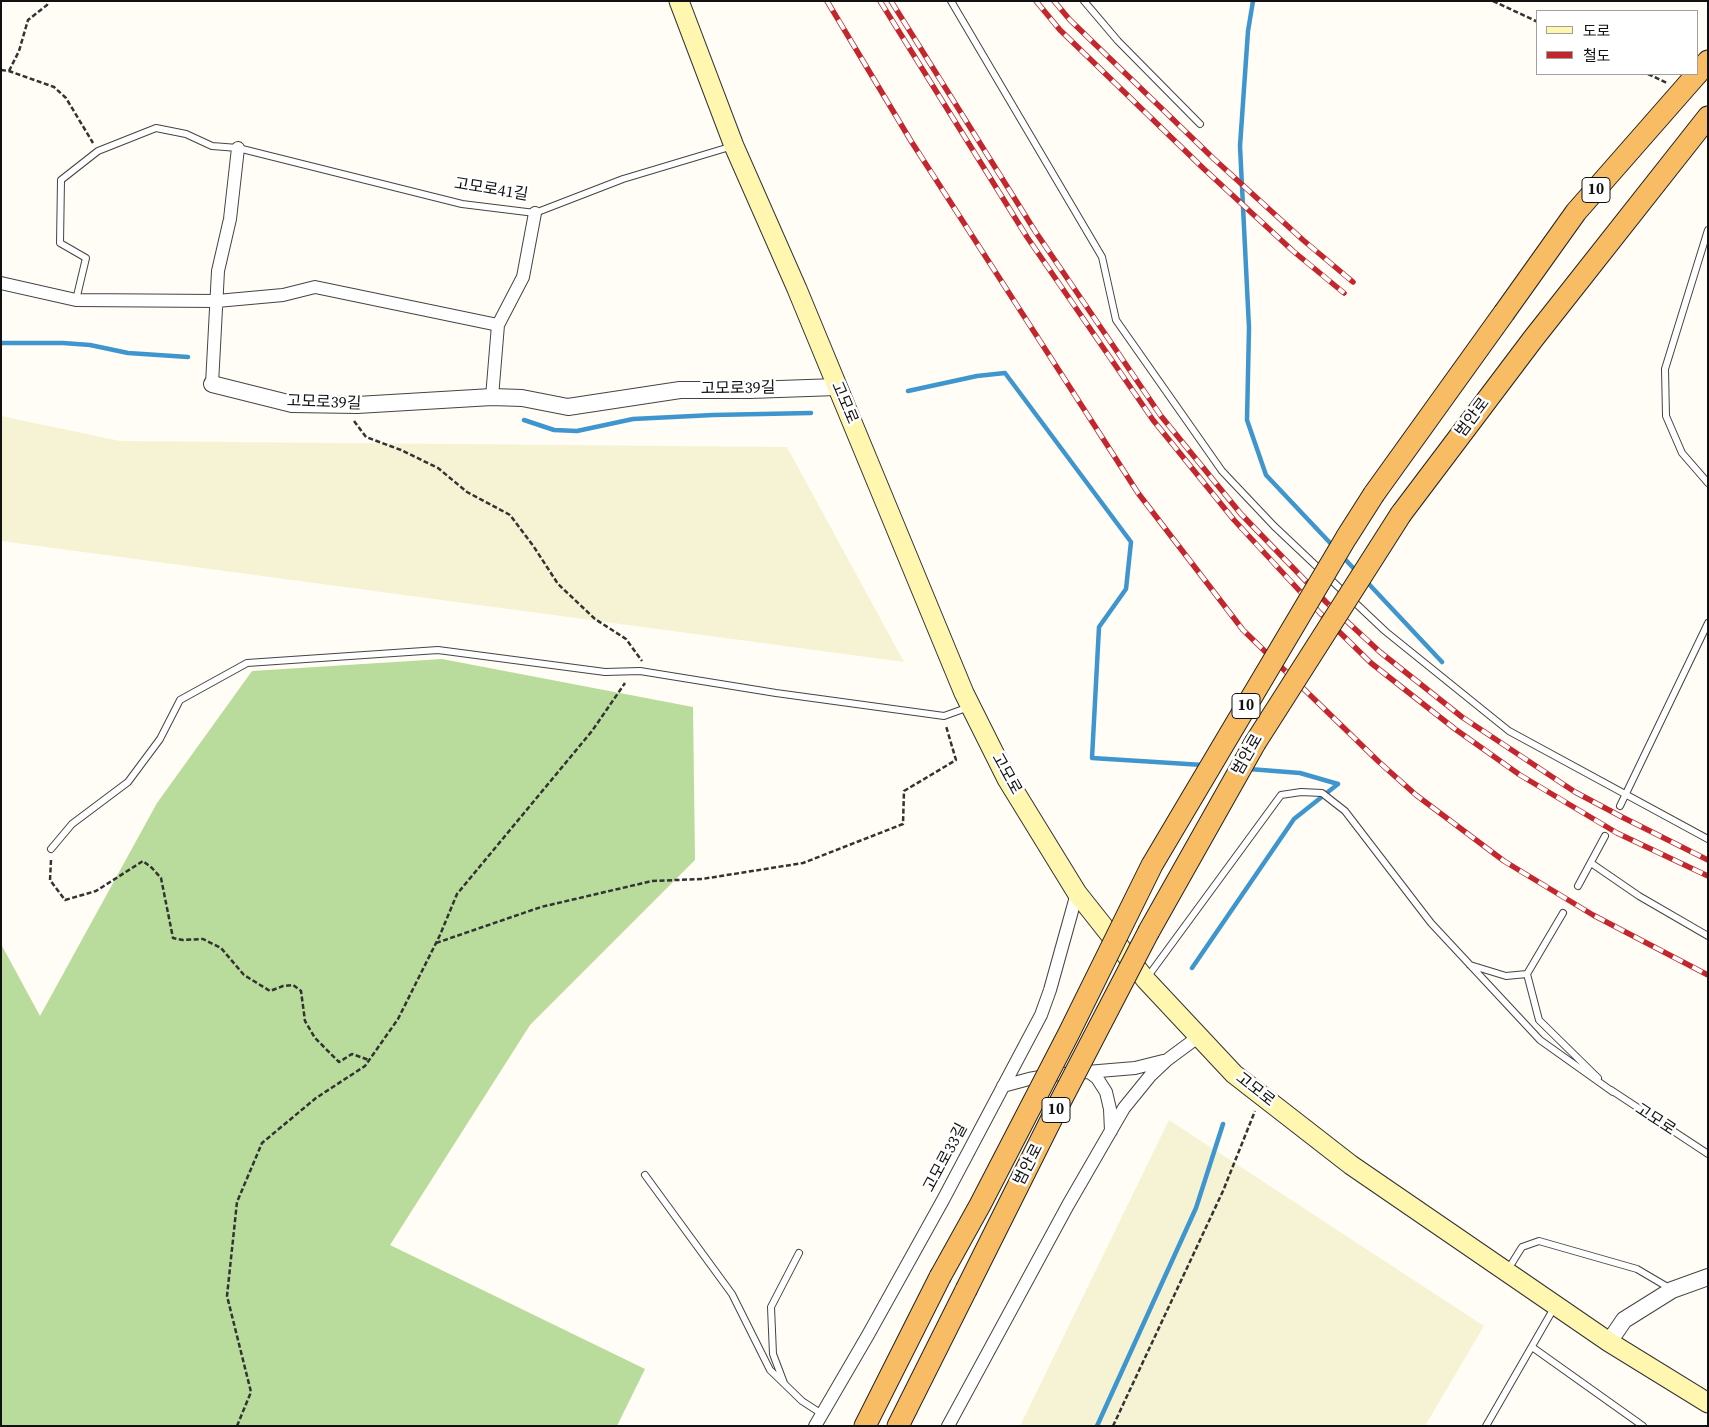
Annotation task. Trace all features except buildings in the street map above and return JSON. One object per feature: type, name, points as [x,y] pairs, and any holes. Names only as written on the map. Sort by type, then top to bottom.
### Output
[{"type":"highway","name":"범안로","points":[[1699,71],[1708,61]]},
{"type":"highway","name":"범안로","points":[[865,1426],[940,1277],[980,1205],[1069,1033],[1152,865],[1346,538],[1374,494],[1576,212],[1695,75]]},
{"type":"highway","name":"범안로","points":[[898,1426],[1058,1106],[1158,914],[1255,743],[1401,514],[1532,339],[1708,117]]},
{"type":"main road","name":"고모로","points":[[679,1],[734,146],[797,289],[970,706],[1006,779],[1078,893],[1146,980],[1234,1074],[1350,1165],[1609,1342],[1708,1403]]},
{"type":"street","points":[[217,301],[218,271],[230,220],[238,148]]},
{"type":"street","points":[[492,397],[498,325],[523,277],[535,213]]},
{"type":"street","points":[[1,283],[76,300],[217,301],[283,295],[315,287],[498,325]]},
{"type":"street","name":"고모로39길","points":[[217,301],[212,384],[292,404],[357,406],[492,397],[522,398],[568,407],[680,390],[837,387]]},
{"type":"street","name":"고모로33길","points":[[815,1426],[942,1200],[1041,1015],[1078,893]]},
{"type":"street","points":[[948,1426],[1068,1205],[1124,1108],[1167,1060],[1198,1036]]},
{"type":"street","points":[[1003,1086],[1051,1075],[1135,1068],[1167,1060]]},
{"type":"street","points":[[1089,1072],[1097,1078],[1106,1092],[1110,1109],[1111,1131]]},
{"type":"street","points":[[1609,1342],[1624,1320],[1672,1290],[1708,1277]]},
{"type":"lane","points":[[952,1],[1102,257],[1116,320],[1222,471],[1274,526],[1385,631],[1509,731],[1708,839]]},
{"type":"lane","points":[[1084,1],[1118,41],[1200,124]]},
{"type":"lane","name":"고모로41길","points":[[98,151],[156,128],[186,134],[212,146],[238,148],[462,204],[535,213],[623,179],[734,146]]},
{"type":"lane","points":[[76,300],[86,258],[60,242],[60,180],[98,151]]},
{"type":"lane","points":[[1708,230],[1665,369],[1666,416],[1682,453],[1708,484]]},
{"type":"lane","points":[[1620,806],[1708,623]]},
{"type":"lane","points":[[51,849],[72,824],[128,782],[160,739],[180,700],[246,663],[438,650],[605,672],[633,671],[944,716],[970,706]]},
{"type":"lane","points":[[1146,980],[1282,795],[1301,792],[1322,794],[1345,811],[1430,923],[1540,1040],[1613,1092]]},
{"type":"lane","points":[[1578,886],[1605,836]]},
{"type":"lane","points":[[1591,863],[1639,896],[1708,936]]},
{"type":"lane","points":[[1469,965],[1506,976],[1528,974],[1563,913]]},
{"type":"lane","name":"고모로","points":[[1528,974],[1539,1020],[1613,1092],[1708,1154]]},
{"type":"lane","points":[[645,1174],[732,1294],[770,1370],[802,1401],[822,1414]]},
{"type":"lane","points":[[1507,1271],[1522,1247],[1539,1241],[1637,1269],[1672,1290]]},
{"type":"lane","points":[[784,1384],[772,1354],[771,1307],[799,1253]]},
{"type":"lane","points":[[1486,1426],[1556,1306]]},
{"type":"lane","points":[[1532,1346],[1643,1426]]},
{"type":"path","points":[[9,71],[19,51],[28,20],[47,5],[48,1]]},
{"type":"path","points":[[1493,1],[1536,21]]},
{"type":"path","points":[[1,70],[54,87],[66,98],[98,151]]},
{"type":"path","points":[[1650,75],[1662,80]]},
{"type":"path","points":[[237,1426],[250,1392],[227,1296],[237,1202],[262,1143],[316,1098],[365,1066],[398,1019],[458,894],[592,731],[633,671],[644,663],[626,639],[594,619],[558,584],[510,515],[467,492],[438,468],[401,450],[366,437],[353,420],[357,406]]},
{"type":"path","points":[[435,944],[541,907],[652,881],[702,879],[802,863],[903,824],[904,791],[956,760],[944,716]]},
{"type":"path","points":[[51,849],[50,880],[65,900],[96,891],[143,861],[161,878],[173,938],[183,940],[203,939],[221,948],[244,975],[270,991],[283,986],[293,986],[301,991],[305,1021],[315,1038],[339,1062],[352,1054],[369,1060]]},
{"type":"path","points":[[1113,1426],[1223,1191],[1262,1096]]},
{"type":"shaded area","points":[[1,416],[120,441],[787,447],[904,662],[1,541]]},
{"type":"shaded area","points":[[1169,1120],[1484,1326],[1425,1426],[1020,1426]]},
{"type":"green space","points":[[442,659],[693,707],[695,860],[530,1025],[390,1245],[645,1369],[617,1426],[1,1426],[1,944],[40,1016],[157,803],[252,671]]},
{"type":"waterway","points":[[1253,1],[1248,31],[1240,146],[1249,328],[1247,420],[1266,475],[1333,546]]},
{"type":"waterway","points":[[1,343],[90,345],[128,353],[188,357]]},
{"type":"waterway","points":[[908,391],[977,376],[1005,373],[1131,542],[1126,589],[1099,627],[1092,758],[1203,765]]},
{"type":"waterway","points":[[524,420],[554,430],[577,431],[633,419],[811,413]]},
{"type":"waterway","points":[[1342,556],[1357,572]]},
{"type":"waterway","points":[[1366,581],[1442,662]]},
{"type":"waterway","points":[[1249,769],[1300,773],[1338,784]]},
{"type":"waterway","points":[[1192,968],[1294,819],[1338,784]]},
{"type":"waterway","points":[[1097,1426],[1196,1208],[1223,1124]]},
{"type":"railway","points":[[827,1],[911,141],[1138,493],[1243,630],[1379,762],[1416,795],[1504,861],[1593,915],[1708,975]]},
{"type":"railway","points":[[880,1],[1027,237],[1153,420],[1234,520],[1320,613],[1371,663],[1455,729],[1520,775],[1617,833],[1708,876]]},
{"type":"railway","points":[[891,1],[1035,231],[1161,416],[1241,514],[1326,602],[1380,652],[1462,717],[1575,792],[1708,860]]},
{"type":"railway","points":[[1036,1],[1060,30],[1204,169],[1293,251],[1344,293]]},
{"type":"railway","points":[[1054,1],[1070,20],[1214,159],[1303,240],[1353,282]]}]
